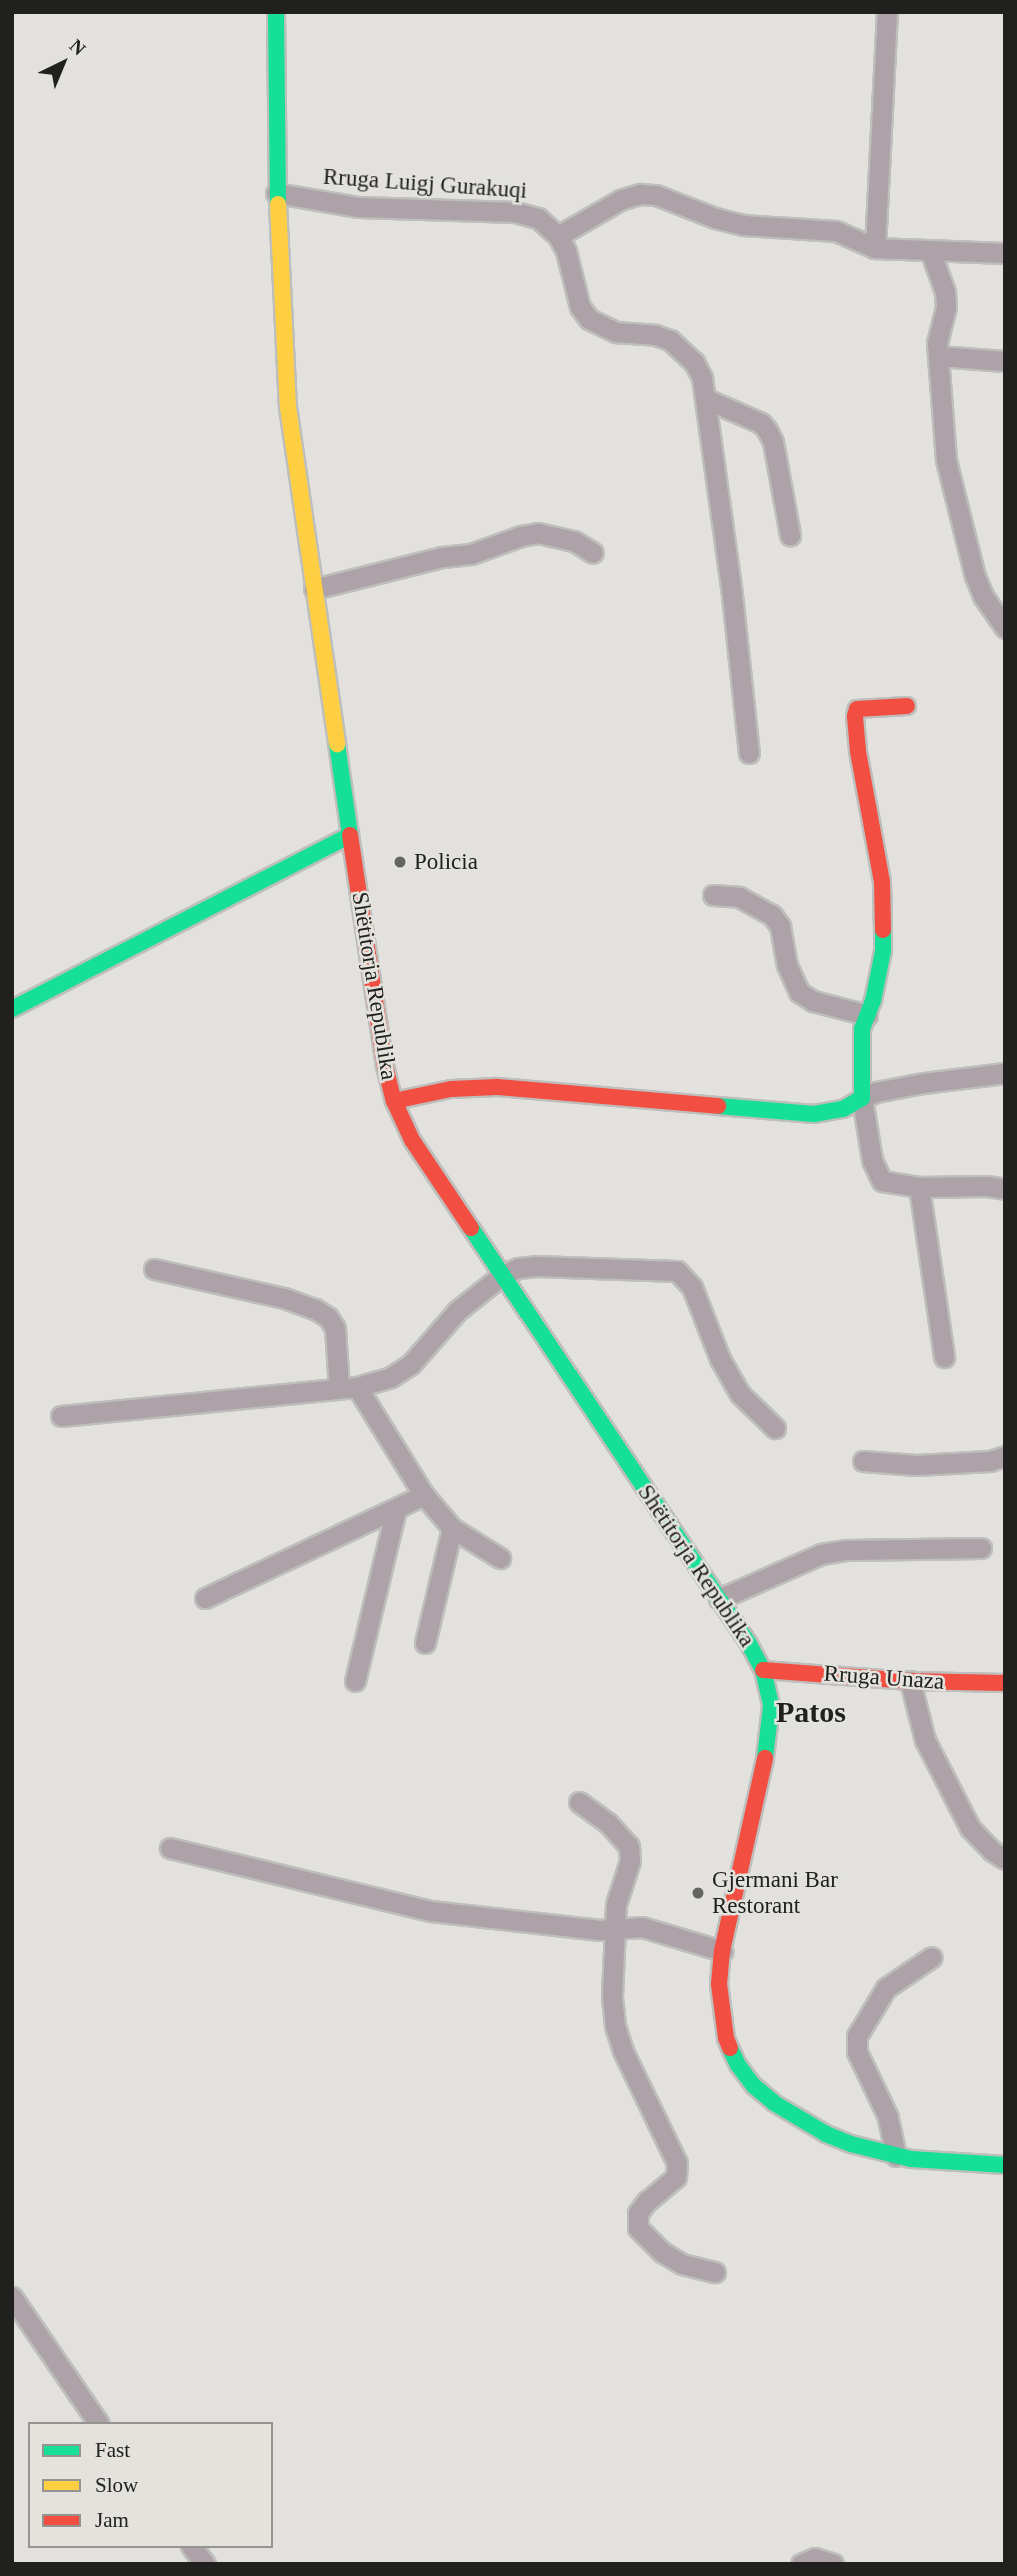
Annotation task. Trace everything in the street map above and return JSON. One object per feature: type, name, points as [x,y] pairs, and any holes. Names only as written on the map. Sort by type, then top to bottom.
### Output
[{"type":"main road","name":"Shëtitorja Republika","points":[[276,12],[276,193],[288,407],[385,1066],[394,1101],[412,1140],[500,1276],[719,1599],[763,1670],[771,1706],[770,1738],[722,1951],[719,1984],[726,2038],[738,2065],[754,2086],[774,2103],[826,2134],[896,2156],[970,2165],[1005,2165]]},
{"type":"main road","points":[[394,1101],[451,1089],[497,1087],[654,1103],[814,1114],[843,1109],[862,1098],[861,1045],[883,951],[883,882],[858,751],[855,716],[857,709],[907,706]]},
{"type":"main road","points":[[12,1009],[350,835]]},
{"type":"main road","name":"Rruga Unaza","points":[[763,1670],[910,1681],[1005,1683]]},
{"type":"street","points":[[875,248],[887,12]]},
{"type":"street","name":"Rruga Luigj Gurakuqi","points":[[276,193],[359,207],[515,212],[538,218],[558,236]]},
{"type":"street","points":[[749,753],[702,378],[683,349],[655,335],[616,332],[589,318],[580,307],[566,251],[558,236],[620,200],[640,194],[656,195],[715,218],[743,225],[836,232],[875,248],[1005,253]]},
{"type":"street","points":[[930,250],[945,292],[946,307],[937,344],[939,404],[952,488],[975,576],[983,596],[1005,628]]},
{"type":"street","points":[[938,356],[1005,361]]},
{"type":"street","points":[[706,399],[761,424],[767,430],[773,442],[790,535]]},
{"type":"street","points":[[314,589],[442,557],[471,554],[521,536],[538,533],[574,541],[593,553]]},
{"type":"street","points":[[713,895],[739,897],[772,915],[780,926],[787,965],[799,992],[813,1001],[867,1015]]},
{"type":"street","points":[[1005,1073],[888,1090],[862,1098],[876,1173],[882,1181],[919,1187],[987,1186],[1005,1189]]},
{"type":"street","points":[[919,1187],[944,1357]]},
{"type":"street","points":[[61,1416],[348,1388],[391,1377],[411,1364],[457,1311],[500,1276],[518,1268],[536,1266],[677,1271],[692,1287],[720,1359],[740,1394],[775,1428]]},
{"type":"street","points":[[154,1269],[284,1298],[315,1308],[328,1317],[335,1328],[348,1388],[424,1495],[452,1528],[500,1558]]},
{"type":"street","points":[[863,1461],[916,1465],[990,1461],[1005,1456]]},
{"type":"street","points":[[205,1598],[424,1495]]},
{"type":"street","points":[[355,1681],[396,1509]]},
{"type":"street","points":[[425,1643],[452,1528]]},
{"type":"street","points":[[719,1599],[821,1554],[847,1550],[981,1548]]},
{"type":"street","points":[[910,1681],[925,1740],[970,1828],[992,1851],[1005,1859]]},
{"type":"street","points":[[579,1802],[608,1823],[629,1846],[630,1861],[616,1904],[614,1929],[612,1997],[615,2026],[623,2051],[677,2163],[676,2178],[647,2201],[638,2213],[638,2228],[662,2252],[682,2264],[715,2272]]},
{"type":"street","points":[[170,1848],[431,1912],[592,1929],[642,1927],[722,1951]]},
{"type":"street","points":[[896,2156],[888,2117],[857,2052],[857,2036],[886,1988],[932,1958]]},
{"type":"street","points":[[12,2297],[98,2422]]},
{"type":"street","points":[[193,2548],[205,2564]]},
{"type":"street","points":[[801,2564],[815,2558],[833,2564]]},
{"type":"traffic: fast","points":[[276,12],[278,204]]},
{"type":"traffic: fast","points":[[12,1009],[350,835],[337,744]]},
{"type":"traffic: fast","points":[[718,1106],[814,1114],[843,1109],[862,1098],[862,1029],[873,1001],[883,951],[883,930]]},
{"type":"traffic: fast","points":[[471,1228],[749,1644],[763,1670],[771,1706],[765,1758]]},
{"type":"traffic: fast","points":[[730,2048],[738,2065],[754,2086],[774,2103],[826,2134],[851,2144],[911,2159],[1005,2165]]},
{"type":"traffic: slow","points":[[278,204],[288,407],[337,744]]},
{"type":"traffic: jam","points":[[883,930],[882,882],[858,751],[855,716],[857,709],[907,706]]},
{"type":"traffic: jam","points":[[350,835],[385,1066],[394,1101],[412,1140],[471,1228]]},
{"type":"traffic: jam","points":[[394,1101],[451,1089],[497,1087],[718,1106]]},
{"type":"traffic: jam","points":[[763,1670],[910,1681],[1005,1683]]},
{"type":"traffic: jam","points":[[730,2048],[726,2038],[719,1984],[722,1951],[765,1758]]},
{"type":"place","name":"Policia","points":[[400,862]]},
{"type":"place","name":"Gjermani Bar Restorant","points":[[698,1893]]},
{"type":"district","name":"Patos","points":[[811,1712]]}]
